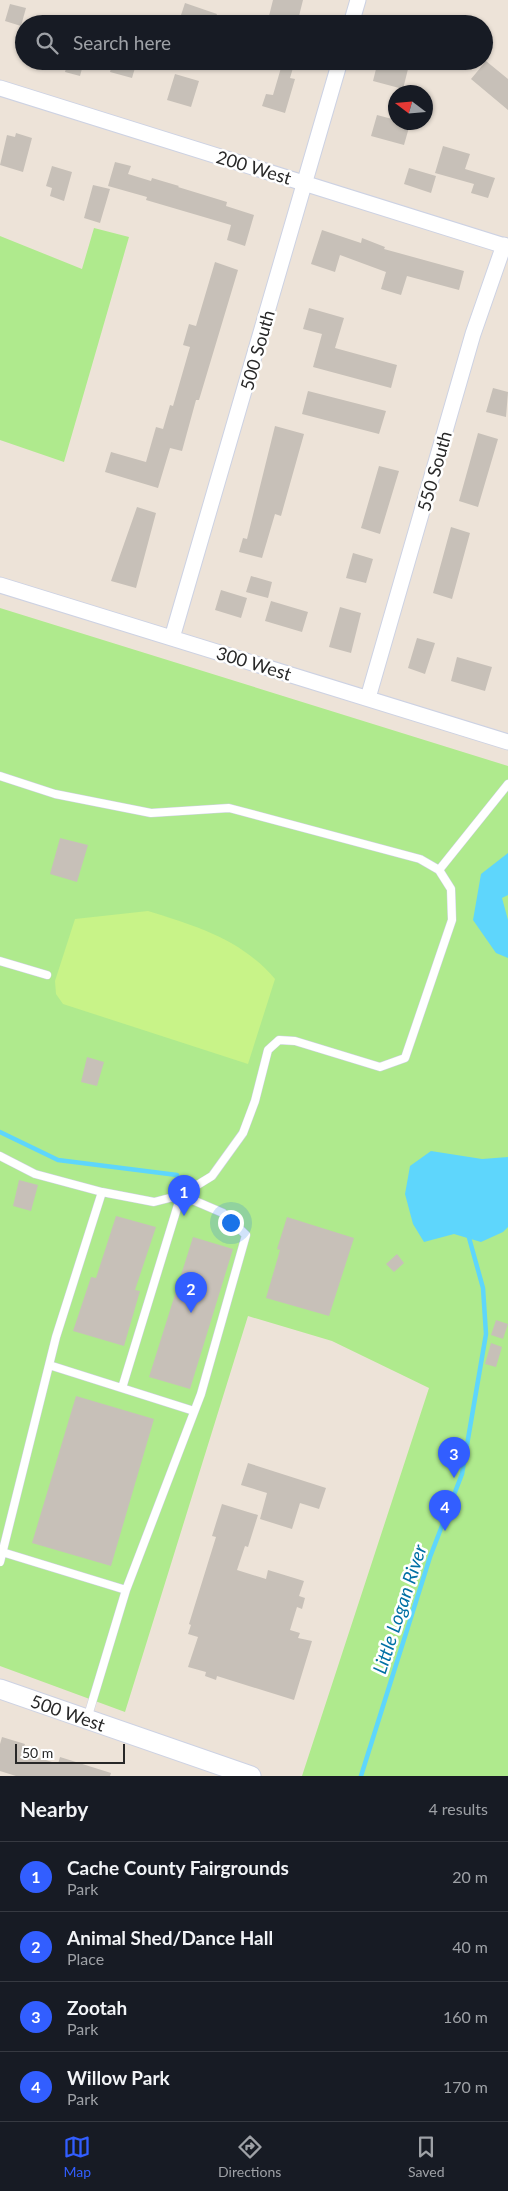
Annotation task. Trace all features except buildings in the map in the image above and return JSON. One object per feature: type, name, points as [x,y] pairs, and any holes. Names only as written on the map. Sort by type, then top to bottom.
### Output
[{"type":"street","points":[[354,15],[358,0]]},
{"type":"street","name":"500 South","points":[[172,638],[306,184],[338,70]]},
{"type":"street","name":"200 West","points":[[0,88],[506,246]]},
{"type":"street","name":"550 South","points":[[368,698],[473,334],[506,246]]},
{"type":"street","name":"300 West","points":[[0,585],[508,742]]},
{"type":"street","name":"500 West","points":[[0,1689],[87,1719],[220,1771],[251,1776]]},
{"type":"lane","points":[[0,776],[55,794],[151,813],[229,808],[420,859],[439,870],[452,889],[452,920],[405,1058],[380,1066],[295,1041],[279,1040],[268,1050],[255,1102],[243,1133],[212,1176],[181,1195],[154,1202],[102,1192],[34,1174],[0,1156]]},
{"type":"lane","points":[[439,870],[508,784]]},
{"type":"lane","points":[[0,961],[47,975]]},
{"type":"lane","points":[[0,1562],[56,1337],[102,1192]]},
{"type":"lane","points":[[122,1388],[181,1195]]},
{"type":"lane","points":[[87,1719],[126,1590],[194,1411],[246,1236],[223,1213],[181,1195]]},
{"type":"lane","points":[[49,1365],[194,1411]]},
{"type":"lane","points":[[2,1552],[126,1590]]},
{"type":"green space","points":[[94,228],[129,237],[64,462],[0,440],[0,236],[82,269]]},
{"type":"green space","points":[[0,608],[508,766],[508,1776],[302,1776],[429,1388],[332,1341],[248,1316],[125,1712],[0,1666]]},
{"type":"green space","points":[[148,911],[183,922],[233,944],[262,965],[275,979],[248,1064],[63,1004],[56,994],[55,981],[75,919]]},
{"type":"water","points":[[508,853],[508,895],[502,898],[508,920],[508,958],[496,953],[473,920],[481,874]]},
{"type":"water","points":[[431,1151],[482,1159],[508,1157],[508,1227],[503,1232],[481,1242],[454,1234],[424,1242],[413,1224],[405,1194],[410,1166]]},
{"type":"waterway","name":"Little Logan River","points":[[0,1132],[58,1160],[177,1175]]},
{"type":"waterway","name":"Little Logan River","points":[[361,1776],[430,1557],[462,1474],[486,1334],[483,1288],[468,1234]]},
{"type":"place","name":"Cache County Fairgrounds","points":[[184,1216]]},
{"type":"place","name":"Animal Shed/Dance Hall","points":[[191,1313]]},
{"type":"place","name":"Zootah","points":[[454,1478]]},
{"type":"place","name":"Willow Park","points":[[445,1531]]}]
